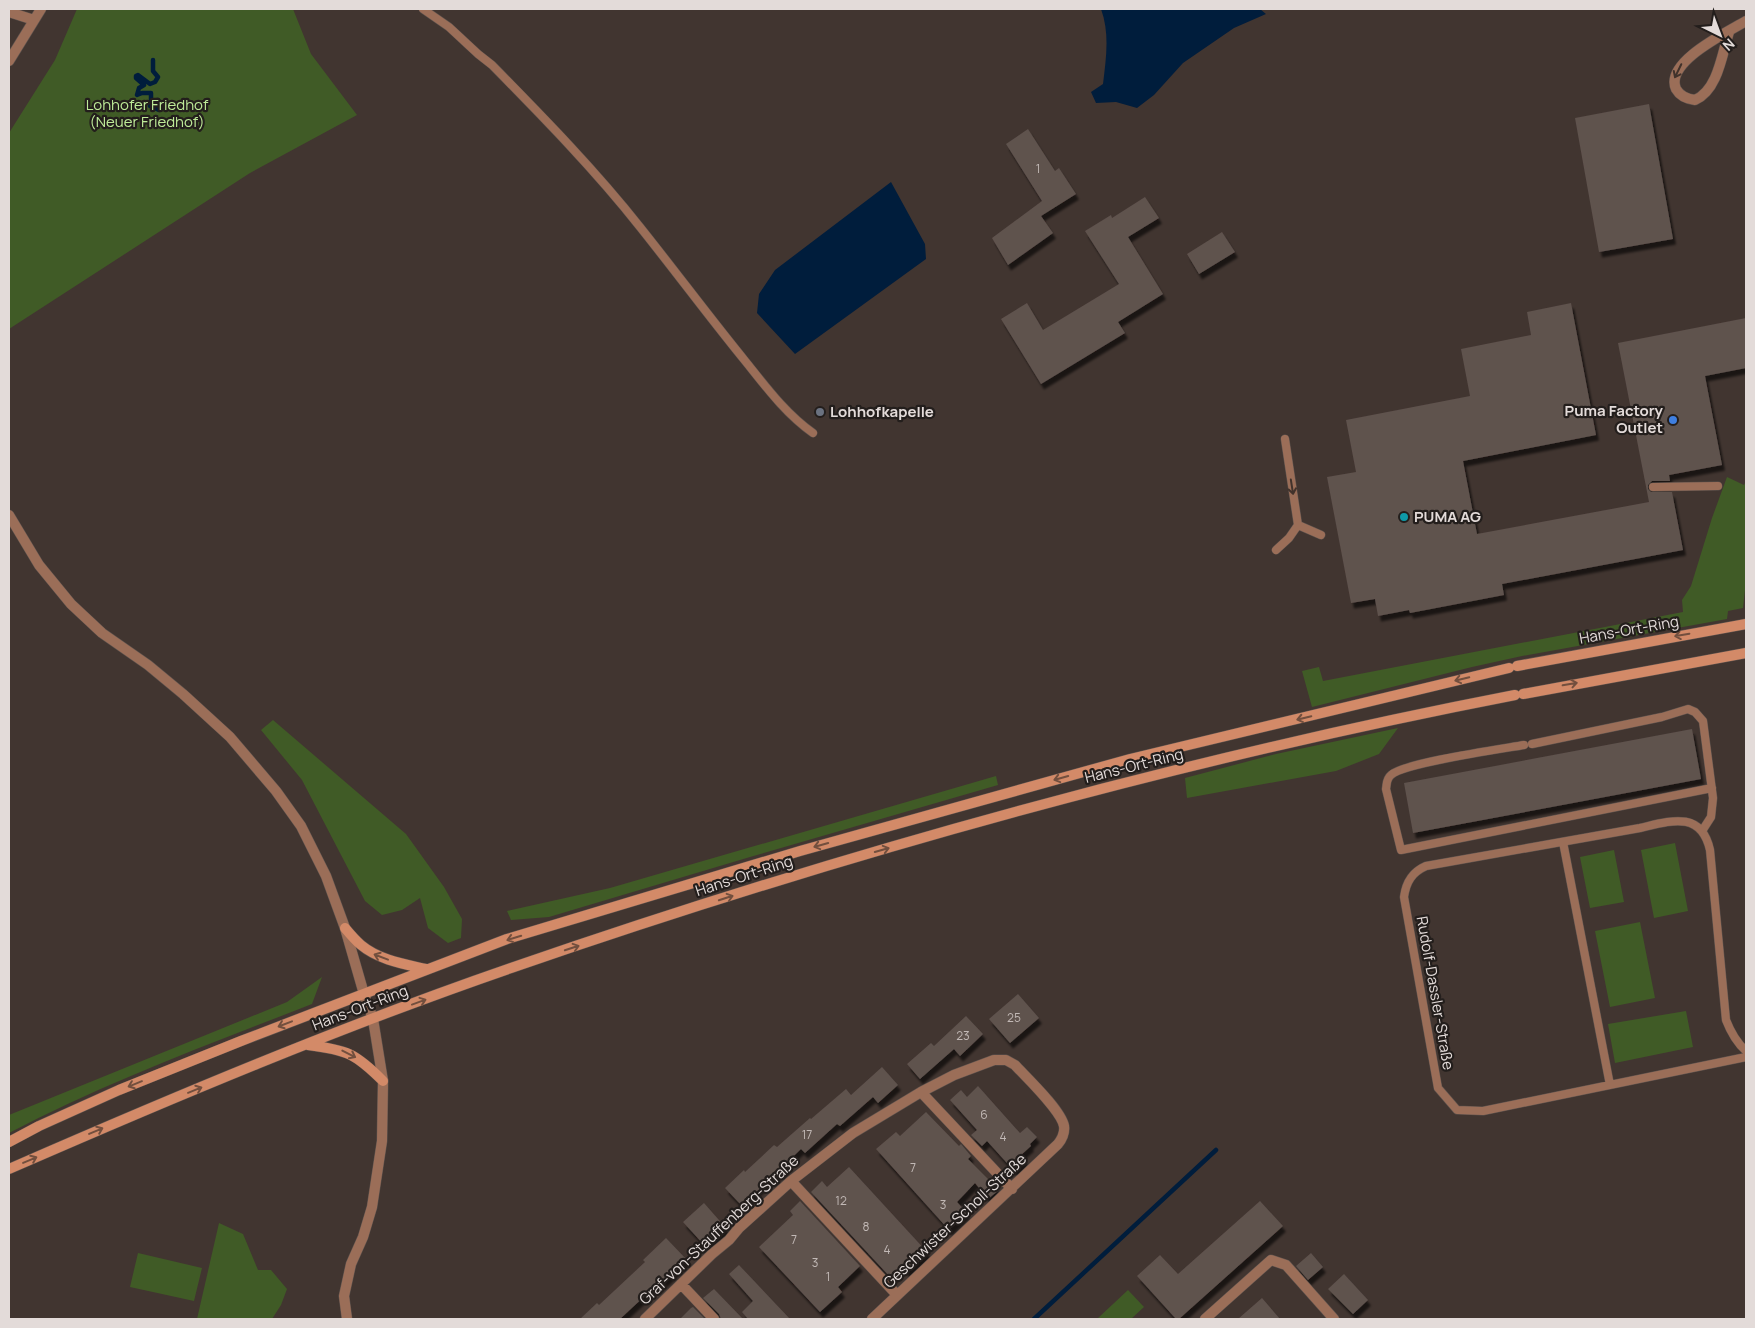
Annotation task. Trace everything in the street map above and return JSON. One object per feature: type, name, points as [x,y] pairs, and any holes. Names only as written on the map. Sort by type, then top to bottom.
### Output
[{"type":"main road","name":"Hans-Ort-Ring","points":[[9,1142],[39,1126],[119,1090],[427,969],[507,940],[800,851],[1130,759],[1513,667],[1746,624]]},
{"type":"main road","name":"Hans-Ort-Ring","points":[[9,1169],[149,1108],[373,1019],[510,969],[815,869],[1137,779],[1406,717],[1746,653]]},
{"type":"main road","points":[[345,928],[360,945],[375,955],[427,969]]},
{"type":"main road","points":[[307,1044],[344,1050],[367,1065],[383,1081]]},
{"type":"street","points":[[9,61],[41,9]]},
{"type":"street","points":[[9,12],[34,20]]},
{"type":"street","points":[[1729,32],[1715,79],[1705,94],[1695,100],[1679,93],[1674,83],[1674,78],[1679,67],[1693,54],[1746,21]]},
{"type":"street","points":[[9,515],[39,565],[71,604],[102,633],[148,665],[184,694],[230,737],[276,791],[305,834],[326,876],[345,928],[373,1019],[383,1081],[382,1142],[372,1207],[363,1237],[351,1264],[344,1296],[347,1319]]},
{"type":"street","name":"Graf-von-Stauffenberg-Straße","points":[[645,1319],[791,1181],[853,1133],[921,1092],[954,1075],[994,1060],[1006,1060],[1015,1065],[1060,1115],[1065,1127],[1058,1144]]},
{"type":"street","points":[[921,1092],[1012,1189]]},
{"type":"street","name":"Geschwister-Scholl-Straße","points":[[872,1319],[1058,1144]]},
{"type":"street","points":[[791,1181],[897,1295]]},
{"type":"street","points":[[1205,1319],[1271,1260],[1286,1265],[1334,1319]]},
{"type":"street","points":[[681,1284],[714,1319]]},
{"type":"lane","points":[[423,9],[449,27],[492,65],[573,148],[639,226],[711,320],[773,395],[797,422],[813,433]]},
{"type":"lane","points":[[1276,550],[1289,538],[1298,525],[1285,439]]},
{"type":"lane","points":[[1653,487],[1718,486]]},
{"type":"lane","points":[[1298,525],[1321,535]]},
{"type":"lane","points":[[1712,788],[1401,850],[1386,790],[1387,780],[1391,774],[1412,766],[1662,717],[1688,709],[1695,712],[1703,721],[1712,788],[1711,817],[1702,831],[1708,840],[1710,850],[1726,1020],[1731,1034],[1746,1051]]},
{"type":"lane","name":"Rudolf-Dassler-Straße","points":[[1702,831],[1684,821],[1672,820],[1640,828],[1426,866],[1418,870],[1408,881],[1404,897],[1438,1088],[1457,1110],[1483,1111],[1746,1057]]},
{"type":"lane","points":[[1563,842],[1610,1085]]},
{"type":"green space","name":"Lohhofer Friedhof (Neuer Friedhof)","points":[[77,9],[293,9],[311,54],[357,115],[250,173],[9,329],[9,133],[55,60]]},
{"type":"green space","points":[[1727,477],[1744,485],[1746,481],[1746,581],[1743,608],[1728,611],[1727,619],[1522,656],[1312,707],[1302,671],[1319,667],[1323,681],[1683,612],[1682,600],[1691,586]]},
{"type":"green space","points":[[273,720],[406,834],[444,887],[462,919],[461,938],[448,943],[428,928],[420,898],[402,910],[382,915],[365,901],[302,780],[261,730]]},
{"type":"green space","points":[[1398,728],[1379,754],[1336,771],[1187,798],[1185,778],[1276,754]]},
{"type":"green space","points":[[996,776],[998,785],[549,917],[511,920],[507,911],[610,888]]},
{"type":"green space","points":[[1675,843],[1688,911],[1654,918],[1641,850]]},
{"type":"green space","points":[[1614,850],[1624,902],[1590,908],[1580,857]]},
{"type":"green space","points":[[1640,922],[1655,998],[1610,1007],[1595,931]]},
{"type":"green space","points":[[322,977],[312,1004],[121,1080],[9,1133],[9,1115],[287,1002]]},
{"type":"green space","points":[[1686,1011],[1693,1047],[1615,1063],[1608,1024]]},
{"type":"green space","points":[[219,1223],[243,1234],[258,1270],[271,1270],[287,1289],[281,1305],[272,1319],[197,1319]]},
{"type":"green space","points":[[138,1253],[202,1268],[194,1301],[130,1287]]},
{"type":"green space","points":[[1128,1290],[1144,1307],[1131,1319],[1097,1319]]},
{"type":"water","points":[[1101,9],[1260,9],[1266,14],[1234,28],[1183,63],[1154,95],[1137,108],[1116,102],[1096,103],[1091,92],[1103,84],[1106,28]]},
{"type":"water","points":[[891,182],[925,244],[926,259],[795,354],[757,313],[759,294],[775,270]]},
{"type":"building","points":[[1649,104],[1673,239],[1599,252],[1575,118]]},
{"type":"building","points":[[1028,129],[1055,171],[1059,168],[1076,194],[1041,216],[1053,233],[1008,265],[992,238],[1042,201],[1006,144]]},
{"type":"building","points":[[1145,197],[1159,218],[1128,237],[1163,294],[1118,322],[1125,333],[1041,384],[1001,319],[1027,303],[1043,330],[1119,284],[1085,231],[1111,215],[1112,218]]},
{"type":"building","points":[[1222,232],[1235,252],[1199,274],[1187,254]]},
{"type":"building","points":[[1571,303],[1596,435],[1463,461],[1477,534],[1649,502],[1618,343],[1746,318],[1746,368],[1705,376],[1722,465],[1669,475],[1670,481],[1652,481],[1648,485],[1648,489],[1651,492],[1672,492],[1683,550],[1502,584],[1504,595],[1410,613],[1409,610],[1378,616],[1375,599],[1351,603],[1327,477],[1356,472],[1346,420],[1470,396],[1461,349],[1531,335],[1527,312]]},
{"type":"building","points":[[1692,729],[1701,779],[1413,833],[1404,783]]},
{"type":"building","points":[[1018,994],[1039,1018],[1010,1043],[989,1019]]},
{"type":"building","points":[[966,1016],[983,1034],[960,1056],[954,1049],[920,1079],[907,1064],[931,1043],[934,1046]]},
{"type":"building","points":[[882,1067],[898,1085],[878,1103],[873,1097],[840,1126],[837,1124],[805,1153],[801,1149],[742,1206],[725,1188],[774,1145],[777,1147],[846,1089],[851,1095]]},
{"type":"building","points":[[978,1086],[1020,1133],[1027,1127],[1037,1137],[1021,1155],[1026,1161],[1015,1172],[987,1141],[982,1146],[971,1135],[977,1130],[950,1100],[961,1090],[967,1097]]},
{"type":"building","points":[[926,1112],[959,1146],[961,1144],[971,1156],[968,1159],[999,1190],[988,1199],[975,1183],[957,1202],[967,1213],[949,1230],[876,1149],[896,1132],[900,1136]]},
{"type":"building","points":[[849,1167],[928,1253],[907,1272],[903,1268],[892,1279],[811,1192],[822,1181],[827,1187]]},
{"type":"building","points":[[800,1201],[860,1266],[838,1287],[842,1292],[820,1312],[759,1247],[793,1215],[790,1211]]},
{"type":"building","points":[[1260,1201],[1283,1226],[1179,1319],[1176,1319],[1137,1276],[1160,1255],[1178,1274]]},
{"type":"building","points":[[704,1203],[726,1228],[705,1246],[683,1222]]},
{"type":"building","points":[[666,1238],[687,1260],[664,1282],[662,1280],[620,1319],[580,1319],[597,1303],[599,1305],[645,1262],[643,1260]]},
{"type":"building","points":[[1311,1253],[1323,1267],[1308,1280],[1296,1266]]},
{"type":"building","points":[[739,1265],[790,1319],[748,1319],[742,1312],[753,1301],[729,1274]]},
{"type":"building","points":[[1344,1274],[1368,1300],[1353,1314],[1328,1289]]},
{"type":"building","points":[[714,1289],[743,1319],[721,1319],[719,1314],[703,1298]]},
{"type":"building","points":[[1262,1298],[1280,1319],[1238,1319]]},
{"type":"building","points":[[693,1307],[705,1319],[680,1319],[691,1308]]},
{"type":"waterway","points":[[150,106],[159,110],[161,104],[158,100],[151,101],[151,93],[137,95],[139,88],[144,85],[136,76],[138,75],[150,84],[155,82],[158,77],[153,71],[153,60]]},
{"type":"waterway","points":[[1034,1319],[1216,1150]]},
{"type":"place","name":"Lohhofkapelle","points":[[820,412]]},
{"type":"place","name":"Puma Factory Outlet","points":[[1673,420]]},
{"type":"place","name":"PUMA AG","points":[[1404,517]]}]
